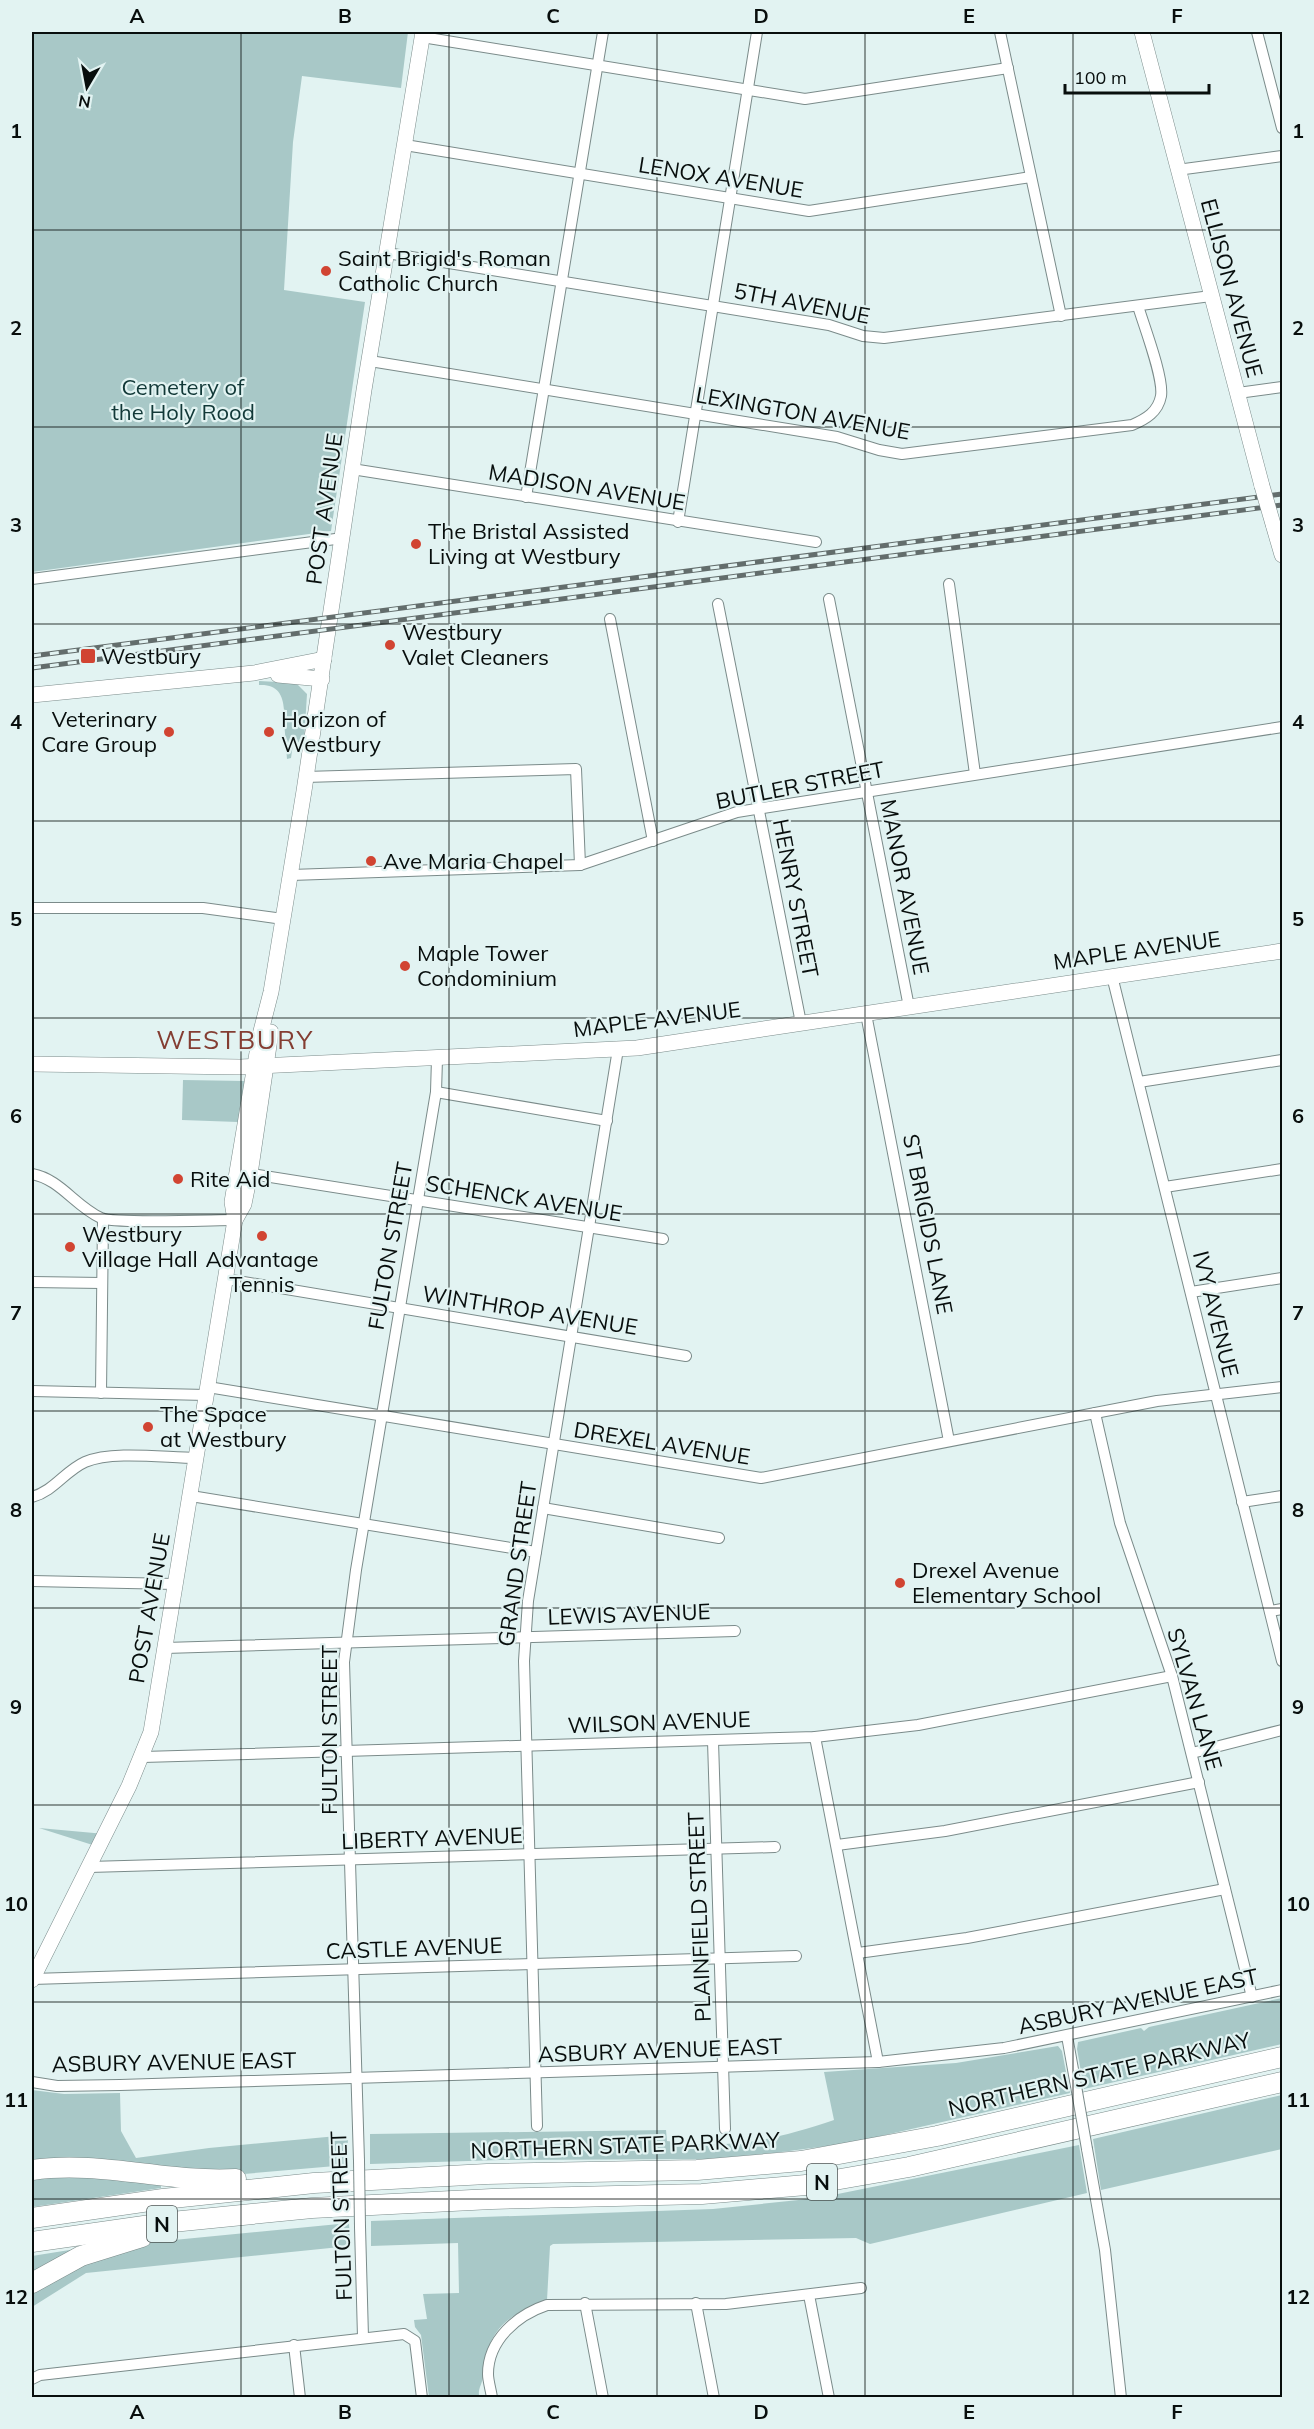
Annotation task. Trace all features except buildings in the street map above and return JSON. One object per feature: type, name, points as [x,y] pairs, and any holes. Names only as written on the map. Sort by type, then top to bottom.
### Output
[{"type":"highway","name":"NORTHERN STATE PARKWAY","points":[[32,2218],[134,2202],[314,2183],[465,2175],[697,2170],[801,2161],[926,2138],[1282,2057]]},
{"type":"highway","name":"N","points":[[32,2242],[242,2214],[422,2201],[702,2194],[806,2185],[909,2167],[1282,2082]]},
{"type":"highway","points":[[32,2170],[84,2167],[202,2180],[247,2179],[314,2183]]},
{"type":"highway","points":[[32,2283],[71,2260],[102,2248],[242,2214]]},
{"type":"main road","name":"ELLISON AVENUE","points":[[1142,32],[1177,170],[1282,555]]},
{"type":"main road","name":"POST AVENUE","points":[[32,1980],[143,1757],[151,1732],[226,1279],[235,1220],[232,1202],[243,1173],[260,1067],[273,1012],[272,992],[352,469],[423,34]]},
{"type":"main road","points":[[32,695],[254,673],[324,659]]},
{"type":"main road","points":[[254,673],[321,679]]},
{"type":"main road","name":"MAPLE AVENUE","points":[[32,1064],[260,1067],[618,1049],[1282,951]]},
{"type":"street","points":[[526,497],[603,32]]},
{"type":"street","points":[[678,522],[757,32]]},
{"type":"street","points":[[1000,32],[1061,316]]},
{"type":"street","points":[[1257,32],[1282,128]]},
{"type":"street","points":[[423,34],[597,66],[805,99],[1008,68]]},
{"type":"street","name":"LENOX AVENUE","points":[[405,145],[816,211],[1031,177]]},
{"type":"street","points":[[1177,170],[1282,156]]},
{"type":"street","name":"5TH AVENUE","points":[[387,253],[829,325],[863,336],[884,338],[1211,296]]},
{"type":"street","name":"LEXINGTON AVENUE","points":[[370,361],[837,437],[879,450],[902,454],[1132,424],[1150,416],[1159,403],[1161,387],[1138,306]]},
{"type":"street","points":[[1238,393],[1282,387]]},
{"type":"street","name":"MADISON AVENUE","points":[[352,469],[816,542]]},
{"type":"street","points":[[32,579],[343,538]]},
{"type":"street","points":[[949,584],[975,774]]},
{"type":"street","name":"MANOR AVENUE","points":[[829,599],[909,1007]]},
{"type":"street","name":"HENRY STREET","points":[[718,604],[801,1023]]},
{"type":"street","points":[[610,619],[653,841]]},
{"type":"street","name":"BUTLER STREET","points":[[291,875],[580,865],[737,812],[1282,727]]},
{"type":"street","points":[[305,777],[576,769],[580,865]]},
{"type":"street","points":[[32,908],[203,908],[283,919]]},
{"type":"street","name":"IVY AVENUE","points":[[1112,976],[1282,1661]]},
{"type":"street","name":"ST BRIGIDS LANE","points":[[866,1014],[949,1441]]},
{"type":"street","name":"GRAND STREET","points":[[537,2126],[525,1637],[536,1552],[618,1049]]},
{"type":"street","name":"FULTON STREET","points":[[363,2337],[344,1662],[363,1524],[436,1092],[437,1059]]},
{"type":"street","points":[[1139,1082],[1282,1060]]},
{"type":"street","points":[[436,1092],[607,1121]]},
{"type":"street","points":[[1165,1187],[1282,1169]]},
{"type":"street","name":"SCHENCK AVENUE","points":[[243,1173],[663,1239]]},
{"type":"street","points":[[32,1174],[52,1181],[80,1205],[103,1219],[235,1220]]},
{"type":"street","points":[[101,1393],[103,1219]]},
{"type":"street","points":[[1191,1292],[1282,1278]]},
{"type":"street","name":"WINTHROP AVENUE","points":[[226,1279],[686,1356]]},
{"type":"street","points":[[32,1282],[102,1283]]},
{"type":"street","name":"DREXEL AVENUE","points":[[32,1391],[101,1393],[207,1391],[381,1416],[760,1478],[1157,1401],[1282,1388]]},
{"type":"street","name":"SYLVAN LANE","points":[[1095,1413],[1120,1523],[1172,1676],[1252,1997]]},
{"type":"street","points":[[32,1497],[57,1485],[76,1467],[98,1458],[196,1458]]},
{"type":"street","points":[[191,1496],[536,1552]]},
{"type":"street","points":[[1242,1502],[1282,1496]]},
{"type":"street","points":[[543,1509],[718,1538]]},
{"type":"street","points":[[32,1581],[176,1584]]},
{"type":"street","points":[[1270,1611],[1282,1609]]},
{"type":"street","name":"LEWIS AVENUE","points":[[165,1648],[735,1631]]},
{"type":"street","name":"WILSON AVENUE","points":[[143,1757],[816,1737],[918,1725],[1172,1676]]},
{"type":"street","points":[[1192,1753],[1282,1730]]},
{"type":"street","points":[[816,1737],[878,2062]]},
{"type":"street","name":"PLAINFIELD STREET","points":[[713,1741],[725,2129]]},
{"type":"street","points":[[837,1845],[945,1831],[1199,1782]]},
{"type":"street","name":"LIBERTY AVENUE","points":[[89,1867],[775,1847]]},
{"type":"street","points":[[858,1953],[967,1938],[1225,1888]]},
{"type":"street","name":"CASTLE AVENUE","points":[[32,1980],[796,1956]]},
{"type":"street","name":"ASBURY AVENUE EAST","points":[[32,2082],[57,2085],[109,2085],[878,2062],[964,2054],[1067,2036],[1282,1990]]},
{"type":"street","points":[[1067,2036],[1105,2250],[1121,2397]]},
{"type":"street","points":[[492,2397],[488,2374],[490,2357],[505,2331],[536,2308],[547,2305],[585,2303],[736,2303],[861,2288]]},
{"type":"street","points":[[809,2295],[829,2397]]},
{"type":"street","points":[[585,2303],[603,2397]]},
{"type":"street","points":[[696,2303],[714,2397]]},
{"type":"street","points":[[32,2379],[40,2375],[404,2334],[415,2341],[422,2397]]},
{"type":"street","points":[[294,2345],[300,2397]]},
{"type":"green space","name":"Cemetery of the Holy Rood","points":[[32,32],[408,32],[401,88],[302,76],[293,142],[284,290],[365,302],[331,531],[32,572]]},
{"type":"green space","points":[[259,681],[296,683],[307,694],[304,741],[293,744],[291,758],[287,759],[284,721],[287,710],[284,710],[278,691],[270,686],[259,685]]},
{"type":"green space","points":[[183,1080],[245,1081],[238,1122],[182,1120]]},
{"type":"green space","points":[[39,1828],[105,1834],[99,1847]]},
{"type":"green space","points":[[1282,1998],[1282,2044],[1084,2089],[1077,2049],[1078,2042],[1141,2028],[1144,2031],[1149,2027]]},
{"type":"green space","points":[[1058,2046],[1062,2051],[1070,2093],[850,2143],[708,2159],[501,2160],[370,2164],[370,2134],[666,2130],[667,2141],[690,2144],[732,2144],[772,2138],[834,2120],[824,2072],[956,2063]]},
{"type":"green space","points":[[32,2090],[64,2094],[120,2093],[121,2131],[136,2158],[209,2148],[348,2135],[347,2165],[220,2176],[32,2165]]},
{"type":"green space","points":[[1282,2095],[1282,2149],[1101,2190],[1093,2139]]},
{"type":"green space","points":[[1079,2145],[1087,2193],[870,2244],[856,2238],[553,2244],[550,2246],[547,2300],[509,2319],[494,2336],[485,2361],[479,2395],[429,2397],[421,2335],[415,2327],[414,2320],[427,2319],[423,2294],[459,2293],[458,2243],[371,2246],[371,2221],[713,2209],[818,2198]]},
{"type":"green space","points":[[53,2173],[161,2182],[161,2188],[32,2207],[32,2176]]},
{"type":"green space","points":[[349,2223],[350,2246],[86,2273],[32,2307],[32,2292],[84,2261],[143,2243]]},
{"type":"green space","points":[[82,2248],[32,2279],[32,2256]]},
{"type":"railway","points":[[32,656],[1282,494]]},
{"type":"railway","points":[[32,668],[1282,505]]},
{"type":"place","name":"Saint Brigid's Roman Catholic Church","points":[[326,271]]},
{"type":"place","name":"The Bristal Assisted Living at Westbury","points":[[416,544]]},
{"type":"place","name":"Westbury Valet Cleaners","points":[[390,645]]},
{"type":"place","name":"Westbury","points":[[88,656]]},
{"type":"place","name":"Veterinary Care Group","points":[[169,732]]},
{"type":"place","name":"Horizon of Westbury","points":[[269,732]]},
{"type":"place","name":"Ave Maria Chapel","points":[[371,861]]},
{"type":"place","name":"Maple Tower Condominium","points":[[405,966]]},
{"type":"place","name":"Rite Aid","points":[[178,1179]]},
{"type":"place","name":"Advantage Tennis","points":[[262,1236]]},
{"type":"place","name":"Westbury Village Hall","points":[[70,1247]]},
{"type":"place","name":"The Space at Westbury","points":[[148,1427]]},
{"type":"place","name":"Drexel Avenue Elementary School","points":[[900,1583]]},
{"type":"district","name":"WESTBURY","points":[[235,1039]]}]
